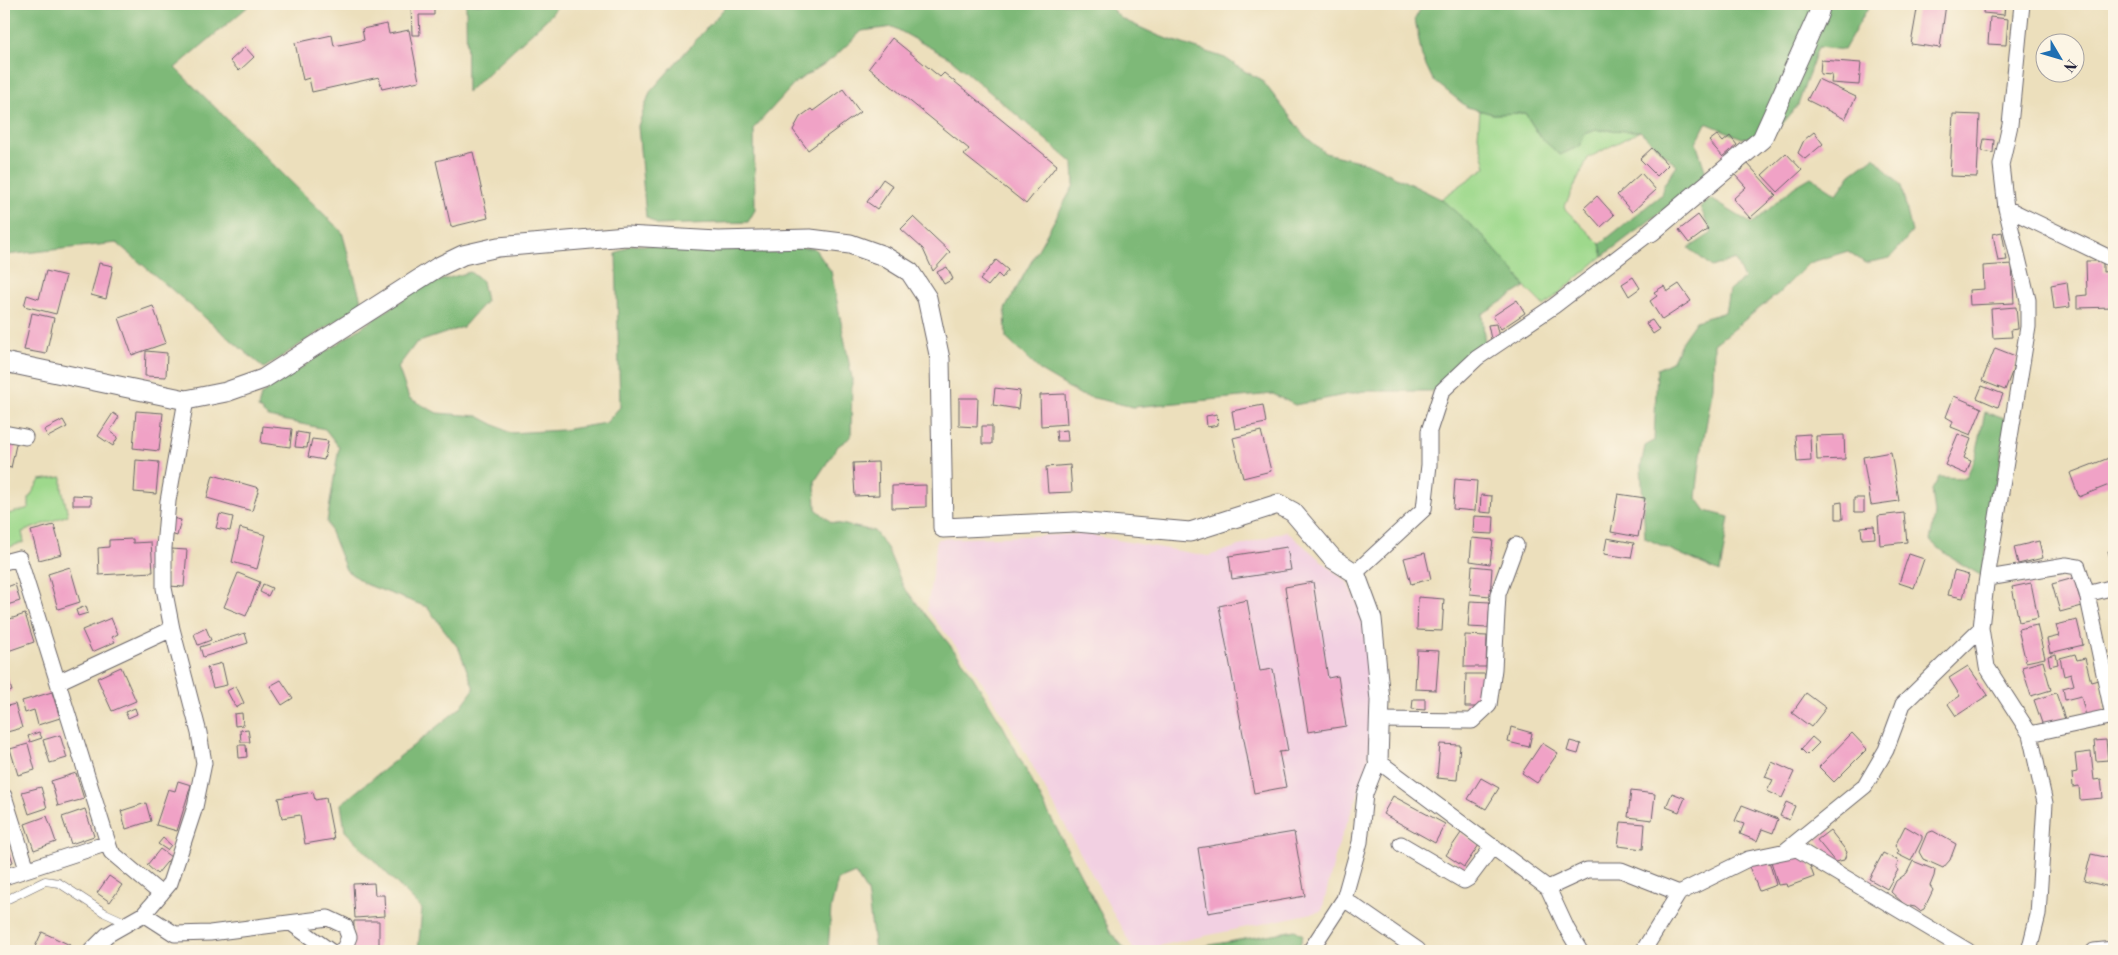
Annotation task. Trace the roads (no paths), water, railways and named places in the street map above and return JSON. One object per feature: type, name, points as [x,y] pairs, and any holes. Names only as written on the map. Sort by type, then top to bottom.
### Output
[{"type":"street","points":[[1355,573],[1424,509],[1429,465],[1429,431],[1442,391],[1477,358],[1554,306],[1651,232],[1762,138],[1818,15],[1820,4]]},
{"type":"street","points":[[2022,4],[2010,125],[2001,164],[2006,208],[2028,300],[2028,328],[1981,628],[1987,667],[2030,734],[2045,803],[2038,915],[2029,951]]},
{"type":"street","points":[[2006,208],[2114,260]]},
{"type":"street","points":[[4,362],[186,400],[226,392],[263,379],[438,267],[471,253],[498,247],[626,236],[718,241],[810,239],[850,244],[884,256],[910,272],[927,298],[940,360],[943,528],[1076,522],[1190,532],[1278,504],[1293,512],[1332,559],[1355,573],[1372,620],[1380,700],[1378,761],[1365,794],[1360,842],[1344,899],[1310,951]]},
{"type":"street","points":[[91,951],[107,935],[144,914],[170,883],[195,807],[204,763],[199,733],[172,629],[164,588],[164,548],[168,501],[186,400]]},
{"type":"street","points":[[4,433],[25,437]]},
{"type":"street","points":[[1378,720],[1472,721],[1489,705],[1494,669],[1498,594],[1516,545]]},
{"type":"street","points":[[4,562],[19,558],[112,852],[161,894]]},
{"type":"street","points":[[1988,578],[2066,565],[2078,567],[2087,594],[2114,716],[2030,734]]},
{"type":"street","points":[[2087,594],[2114,587]]},
{"type":"street","points":[[1785,851],[1865,786],[1886,750],[1903,704],[1981,628]]},
{"type":"street","points":[[58,682],[172,629]]},
{"type":"street","points":[[1378,761],[1548,888],[1567,930],[1580,951]]},
{"type":"street","points":[[4,796],[27,869]]},
{"type":"street","points":[[4,877],[108,843]]},
{"type":"street","points":[[1401,844],[1464,881],[1469,878],[1493,846]]},
{"type":"street","points":[[1643,951],[1679,893],[1748,859],[1797,848],[1968,951]]},
{"type":"street","points":[[1548,888],[1586,870],[1620,870],[1679,893]]},
{"type":"street","points":[[1344,899],[1418,950]]},
{"type":"street","points":[[144,914],[175,934],[210,933],[328,918],[345,926],[349,937],[344,949],[340,951]]},
{"type":"street","points":[[291,923],[330,951]]},
{"type":"street","points":[[2094,951],[2114,949]]},
{"type":"lane","points":[[4,901],[45,881],[59,883],[105,913],[128,923]]}]
